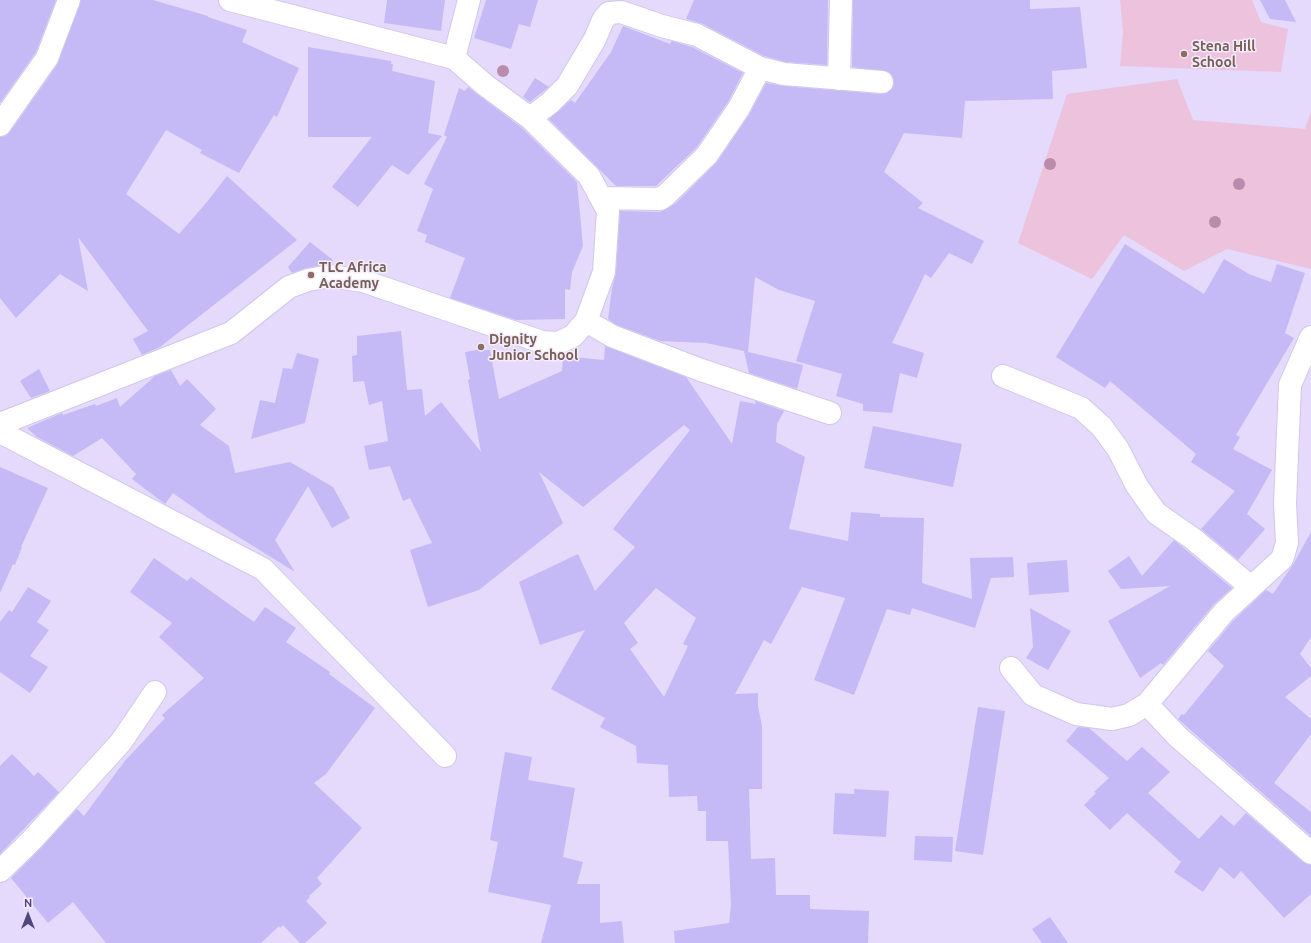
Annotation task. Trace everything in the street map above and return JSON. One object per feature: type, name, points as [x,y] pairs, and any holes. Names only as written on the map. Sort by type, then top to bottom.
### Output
[{"type":"street","points":[[0,125],[47,58],[69,0]]},
{"type":"street","points":[[0,424],[231,333],[289,287],[308,280],[330,276],[363,281],[542,342],[558,343],[573,336],[586,321],[604,272],[608,211],[589,176],[530,118],[485,85],[454,58],[230,0]]},
{"type":"street","points":[[454,58],[469,0]]},
{"type":"street","points":[[839,79],[841,0]]},
{"type":"street","points":[[530,118],[550,103],[567,86],[594,40],[603,20],[609,14],[621,12],[662,26],[698,35],[760,68],[784,74],[882,82]]},
{"type":"street","points":[[602,198],[660,199],[666,195],[707,155],[740,108],[760,68]]},
{"type":"street","points":[[586,321],[620,339],[701,370],[830,413]]},
{"type":"street","points":[[1011,668],[1033,695],[1076,714],[1112,719],[1129,715],[1147,704],[1224,612],[1282,559],[1287,544],[1286,503],[1290,385],[1311,338]]},
{"type":"street","points":[[1003,376],[1081,408],[1102,427],[1118,449],[1137,486],[1156,513],[1192,538],[1251,587]]},
{"type":"street","points":[[0,432],[263,569],[445,756]]},
{"type":"street","points":[[0,871],[31,841],[121,742],[155,692]]},
{"type":"street","points":[[1147,704],[1177,736],[1311,854]]},
{"type":"shaded area","points":[[0,0],[1311,0],[1311,943],[0,943]]},
{"type":"shaded area","points":[[1120,0],[1252,0],[1261,22],[1288,29],[1281,72],[1120,66],[1123,33]]},
{"type":"shaded area","points":[[1177,79],[1193,120],[1305,129],[1311,112],[1311,269],[1227,249],[1184,271],[1124,235],[1092,279],[1018,243],[1067,94]]},
{"type":"building","points":[[0,0],[56,0],[36,52],[0,103]]},
{"type":"building","points":[[81,0],[153,0],[208,16],[247,30],[242,42],[299,68],[277,117],[274,115],[239,173],[200,153],[202,150],[166,130],[126,194],[179,234],[227,176],[297,240],[160,347],[142,355],[133,339],[148,331],[78,237],[88,291],[60,274],[16,318],[0,298],[0,137],[6,136],[10,132],[57,65]]},
{"type":"building","points":[[387,0],[445,0],[441,31],[384,23]]},
{"type":"building","points":[[486,0],[538,0],[530,27],[519,24],[511,49],[474,38]]},
{"type":"building","points":[[694,0],[828,0],[827,65],[786,62],[764,56],[703,24],[686,19]]},
{"type":"building","points":[[853,0],[1030,0],[1030,9],[1080,7],[1087,68],[1052,71],[1053,99],[965,101],[962,138],[904,133],[884,172],[923,203],[918,208],[984,241],[972,264],[949,253],[931,278],[925,274],[892,343],[924,353],[917,378],[900,373],[892,413],[863,411],[863,404],[836,396],[842,374],[796,361],[815,301],[779,290],[755,277],[748,352],[803,365],[797,389],[749,373],[744,351],[706,343],[660,341],[617,325],[608,319],[612,288],[616,273],[620,211],[660,212],[675,204],[717,162],[749,115],[766,83],[783,86],[881,94],[887,93],[892,89],[894,83],[893,77],[889,72],[852,67]]},
{"type":"building","points":[[1260,0],[1285,0],[1296,22],[1270,19]]},
{"type":"building","points":[[623,26],[670,44],[672,41],[692,47],[743,73],[728,102],[697,147],[656,186],[616,186],[549,119],[571,100],[575,103],[611,52]]},
{"type":"building","points":[[308,47],[391,61],[391,64],[393,64],[392,71],[435,81],[428,133],[442,136],[408,175],[392,165],[358,207],[332,187],[372,137],[308,137]]},
{"type":"building","points":[[535,78],[549,87],[530,102],[523,97]]},
{"type":"building","points":[[468,87],[522,128],[577,182],[583,246],[572,272],[570,290],[565,289],[565,319],[516,320],[450,298],[465,258],[425,242],[427,235],[417,231],[433,189],[424,184],[447,137],[444,135],[459,88],[465,91]]},
{"type":"building","points":[[310,242],[333,260],[330,264],[306,268],[292,273],[288,267]]},
{"type":"building","points":[[1125,244],[1204,294],[1224,259],[1249,274],[1271,282],[1277,264],[1305,273],[1285,333],[1294,338],[1236,435],[1240,437],[1233,449],[1272,470],[1247,514],[1265,529],[1238,560],[1201,529],[1235,491],[1191,462],[1196,454],[1110,381],[1105,388],[1056,357]]},
{"type":"building","points":[[401,331],[407,390],[422,389],[425,416],[441,402],[481,452],[468,380],[470,379],[465,352],[490,350],[499,399],[562,371],[563,356],[604,360],[605,346],[686,377],[732,444],[740,401],[756,404],[755,401],[784,411],[777,424],[776,442],[805,457],[789,529],[848,541],[851,512],[880,514],[880,517],[924,518],[922,583],[972,599],[970,558],[1013,557],[1014,577],[991,578],[975,628],[912,608],[910,615],[887,609],[854,695],[814,680],[845,598],[802,587],[771,644],[764,640],[735,694],[758,693],[758,706],[762,726],[762,789],[749,789],[751,859],[775,858],[776,895],[810,895],[810,909],[869,911],[868,943],[675,943],[674,931],[729,923],[731,905],[728,841],[706,841],[706,811],[698,811],[697,796],[669,797],[668,765],[637,763],[636,746],[600,727],[605,718],[551,689],[585,630],[540,645],[519,582],[578,554],[595,591],[635,547],[613,529],[690,430],[684,425],[583,507],[539,472],[563,523],[479,590],[428,607],[410,550],[432,543],[410,498],[403,501],[390,466],[369,470],[364,446],[388,441],[382,401],[369,405],[364,381],[353,382],[352,356],[357,355],[357,336]],"holes":[[[656,588],[696,618],[683,644],[688,646],[664,697],[630,649],[638,643],[624,623]]]},
{"type":"building","points":[[297,353],[319,359],[305,423],[251,439],[260,400],[275,403],[283,368],[292,369]]},
{"type":"building","points":[[39,369],[50,391],[31,398],[20,381]]},
{"type":"building","points":[[171,370],[180,386],[187,379],[216,409],[200,425],[229,446],[235,473],[290,462],[333,487],[350,518],[332,528],[308,486],[275,540],[295,572],[208,518],[173,493],[165,504],[132,479],[136,474],[102,438],[73,456],[37,437],[27,428],[62,413],[63,415],[95,404],[96,406],[117,398],[120,407],[155,376]]},
{"type":"building","points":[[873,426],[962,444],[953,487],[864,468]]},
{"type":"building","points":[[0,467],[48,488],[21,547],[15,565],[13,564],[0,593]]},
{"type":"building","points":[[1311,532],[1311,637],[1300,654],[1311,668],[1311,676],[1285,697],[1311,719],[1311,734],[1274,783],[1311,812],[1311,836],[1178,719],[1182,714],[1184,715],[1224,666],[1208,651],[1233,621],[1266,590],[1273,594],[1294,563]]},
{"type":"building","points":[[1174,540],[1232,588],[1214,604],[1163,665],[1161,663],[1140,678],[1108,621],[1170,586],[1121,589],[1108,571],[1129,556],[1142,576]]},
{"type":"building","points":[[154,558],[187,581],[191,577],[254,622],[265,607],[296,628],[286,642],[330,672],[329,674],[375,708],[326,774],[314,783],[362,828],[317,878],[322,884],[309,896],[310,897],[306,901],[327,923],[305,943],[300,943],[283,925],[280,928],[279,926],[261,943],[106,943],[73,902],[48,923],[11,878],[77,809],[84,816],[124,762],[165,718],[162,715],[204,678],[159,637],[172,623],[130,592]]},
{"type":"building","points":[[1067,560],[1069,592],[1029,595],[1027,563]]},
{"type":"building","points":[[28,587],[51,601],[37,622],[49,630],[30,656],[48,667],[30,693],[0,672],[0,622],[9,610],[12,612]]},
{"type":"building","points":[[1030,608],[1071,631],[1048,670],[1026,658],[1033,647]]},
{"type":"building","points":[[978,707],[1005,711],[983,855],[955,851]]},
{"type":"building","points":[[1078,727],[1089,728],[1127,761],[1142,747],[1170,772],[1148,793],[1199,839],[1221,815],[1234,826],[1246,813],[1303,862],[1311,865],[1311,894],[1284,918],[1241,871],[1234,879],[1220,867],[1203,892],[1174,872],[1181,862],[1127,813],[1110,830],[1084,805],[1096,793],[1094,792],[1109,778],[1066,741]]},
{"type":"building","points":[[505,752],[532,757],[528,780],[575,788],[563,857],[583,862],[577,884],[600,884],[600,923],[622,921],[624,943],[541,943],[551,905],[488,892],[498,842],[490,840]]},
{"type":"building","points":[[12,754],[34,776],[38,772],[59,792],[0,854],[0,766]]},
{"type":"building","points":[[854,789],[889,791],[886,837],[833,834],[835,793],[854,794]]},
{"type":"building","points":[[915,836],[953,837],[952,862],[914,860]]},
{"type":"building","points":[[1050,917],[1068,943],[1042,943],[1032,929]]},
{"type":"place","name":"Stena Hill School","points":[[1184,54]]},
{"type":"place","name":"TLC Africa Academy","points":[[311,275]]},
{"type":"place","name":"Dignity Junior School","points":[[481,347]]}]
